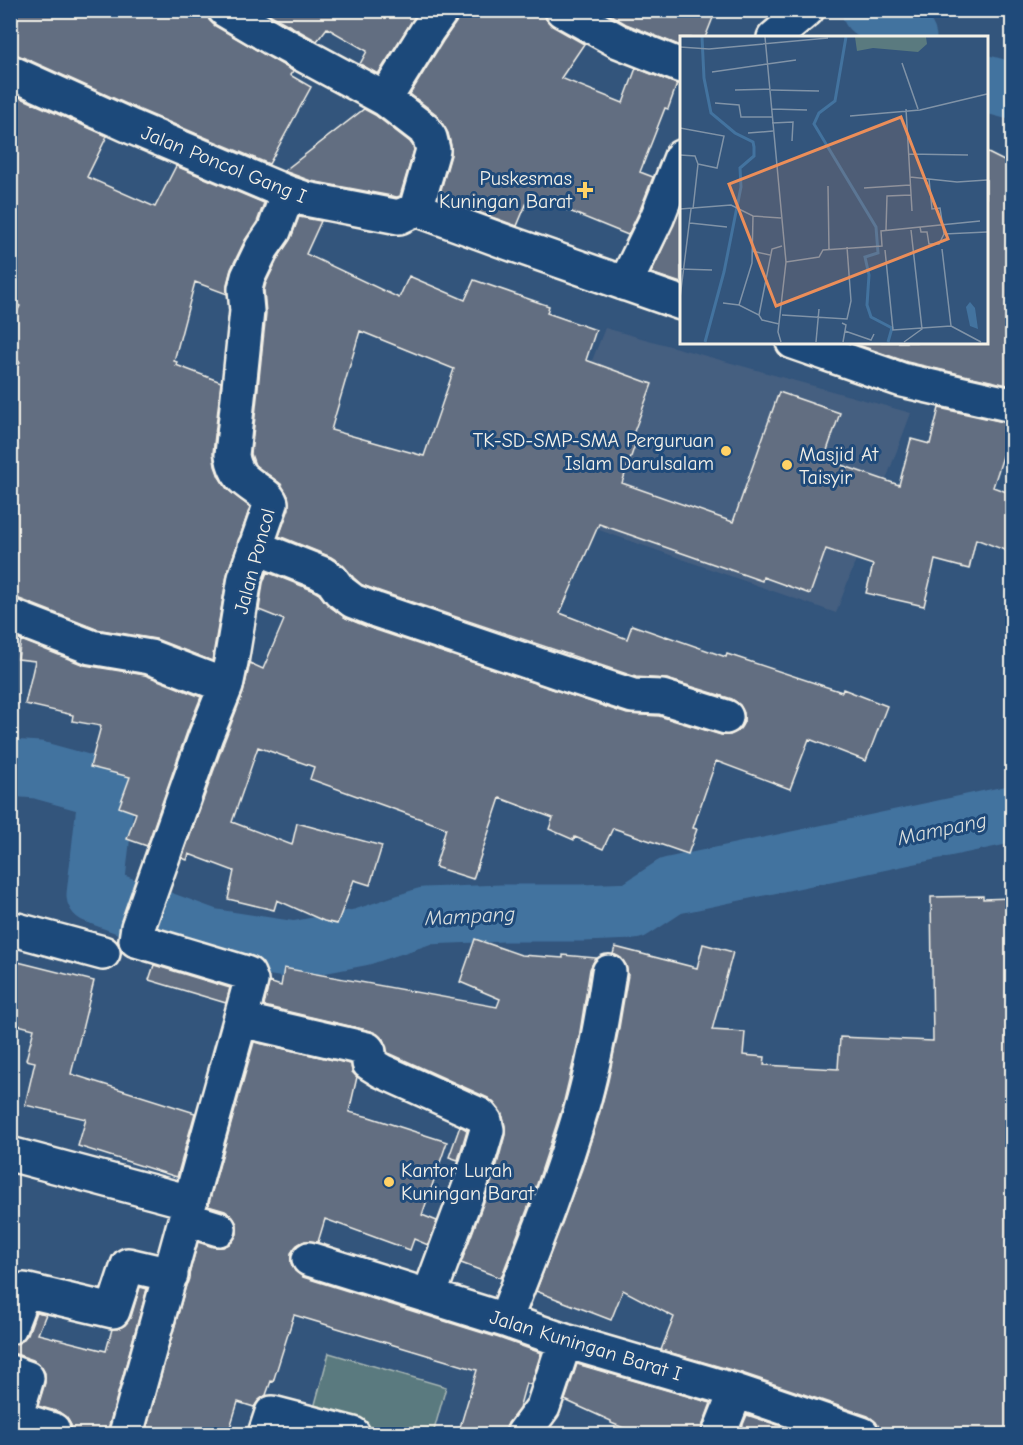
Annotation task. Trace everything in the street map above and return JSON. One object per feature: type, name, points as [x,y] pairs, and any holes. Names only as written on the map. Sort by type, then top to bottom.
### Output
[{"type":"street","points":[[225,10],[385,99],[424,129],[430,138],[433,150],[416,210]]},
{"type":"street","points":[[385,99],[442,10]]},
{"type":"street","points":[[562,10],[618,41],[680,66]]},
{"type":"street","points":[[776,36],[806,11]]},
{"type":"street","name":"Jalan Poncol Gang I","points":[[10,72],[288,193],[306,199],[399,217],[416,210],[680,303]]},
{"type":"street","points":[[625,284],[657,218],[680,160]]},
{"type":"street","name":"Jalan Poncol","points":[[240,1020],[251,981],[248,974],[141,923],[206,735],[226,686],[245,578],[271,503],[267,496],[239,476],[232,455],[247,311],[245,289],[248,277],[262,248],[274,231],[288,193]]},
{"type":"street","points":[[799,344],[902,380],[1012,405]]},
{"type":"street","points":[[255,548],[321,573],[332,580],[340,591],[353,601],[376,610],[622,693],[633,696],[662,697],[726,717]]},
{"type":"street","points":[[10,616],[91,647],[150,657],[226,686]]},
{"type":"street","points":[[10,928],[103,953]]},
{"type":"street","points":[[505,1320],[557,1184],[581,1110],[599,1035],[609,972]]},
{"type":"street","points":[[126,1434],[171,1275],[181,1209],[240,1020],[367,1049],[369,1063],[382,1071],[463,1106],[485,1120],[487,1130],[473,1177],[429,1296]]},
{"type":"street","points":[[10,1154],[181,1209],[219,1229]]},
{"type":"street","name":"Jalan Kuningan Barat I","points":[[309,1259],[565,1341],[736,1391],[862,1434]]},
{"type":"street","points":[[10,1327],[24,1290],[113,1311],[128,1265],[171,1275]]},
{"type":"street","points":[[523,1434],[543,1407],[565,1341]]},
{"type":"street","points":[[10,1372],[27,1378],[15,1418],[59,1433]]},
{"type":"street","points":[[719,1434],[736,1391]]},
{"type":"street","points":[[266,1434],[272,1413],[353,1434]]},
{"type":"shaded area","name":"TK-SD-SMP-SMA Perguruan Islam Darulsalam","points":[[605,328],[911,413],[836,613],[599,530],[606,512],[541,489]]},
{"type":"green space","points":[[329,1353],[446,1387],[433,1434],[364,1434],[311,1419]]},
{"type":"building","points":[[10,10],[206,10],[209,20],[215,26],[293,71],[290,75],[311,87],[269,164],[140,110],[18,55],[10,54]]},
{"type":"building","points":[[262,10],[419,10],[378,74],[360,64],[367,51],[327,28],[317,41]]},
{"type":"building","points":[[461,10],[543,10],[552,26],[584,44],[561,78],[623,103],[636,68],[677,84],[640,172],[653,177],[628,235],[530,195],[517,226],[475,211],[440,193],[451,155],[448,133],[436,114],[410,94],[457,21]]},
{"type":"building","points":[[602,10],[716,10],[706,36],[680,36],[680,46],[626,24]]},
{"type":"building","points":[[10,93],[107,136],[87,177],[155,207],[176,166],[264,203],[257,222],[231,269],[227,294],[195,282],[174,361],[177,362],[176,365],[221,382],[213,453],[215,466],[227,489],[250,507],[227,575],[212,661],[156,639],[96,629],[17,598],[10,598],[10,380],[20,362],[10,357],[10,324],[20,306],[10,301]]},
{"type":"building","points":[[364,109],[375,115],[413,146],[414,150],[400,196],[311,181],[284,171]]},
{"type":"building","points":[[987,152],[1012,165],[1012,386],[907,362],[856,344],[987,344]]},
{"type":"building","points":[[680,210],[680,283],[651,273]]},
{"type":"building","points":[[299,217],[321,221],[306,254],[399,298],[409,276],[465,300],[474,280],[549,306],[547,313],[596,330],[586,360],[652,384],[632,437],[637,439],[622,483],[733,522],[779,392],[840,413],[824,459],[899,485],[911,439],[930,444],[939,408],[1012,423],[993,487],[1012,494],[1012,553],[976,539],[969,569],[935,560],[924,606],[866,593],[873,565],[826,549],[810,594],[763,577],[762,581],[599,524],[560,613],[627,639],[632,625],[726,657],[727,654],[842,692],[843,689],[887,706],[866,761],[809,739],[790,789],[716,761],[693,828],[697,829],[688,854],[613,828],[603,849],[549,829],[553,818],[500,798],[473,879],[435,867],[446,828],[310,779],[314,767],[258,747],[232,822],[292,845],[297,823],[382,846],[370,885],[354,880],[337,924],[324,921],[277,900],[274,910],[228,899],[234,871],[189,854],[187,860],[182,858],[243,693],[250,663],[263,669],[284,620],[259,610],[267,572],[312,590],[346,618],[370,628],[627,714],[659,716],[721,735],[730,735],[738,731],[744,722],[744,713],[740,705],[732,699],[667,679],[636,677],[362,585],[342,564],[331,557],[279,536],[289,509],[288,496],[281,484],[255,465],[251,454],[266,313],[264,290],[278,258],[291,238]],"holes":[[[360,331],[454,369],[424,456],[331,430]]]},
{"type":"building","points":[[21,640],[84,665],[145,675],[201,697],[147,846],[127,839],[136,813],[119,807],[130,777],[90,767],[101,726],[72,721],[73,715],[25,704],[35,661],[18,659]]},
{"type":"building","points":[[983,896],[983,899],[1012,898],[1012,1434],[880,1434],[876,1422],[868,1416],[742,1373],[661,1350],[674,1317],[623,1290],[611,1320],[536,1291],[582,1169],[608,1081],[628,975],[626,965],[621,958],[613,954],[615,947],[697,968],[703,944],[733,952],[712,1030],[745,1032],[743,1055],[765,1057],[764,1065],[838,1069],[840,1037],[933,1041],[931,897]]},
{"type":"building","points":[[475,939],[521,955],[597,958],[590,969],[579,1038],[563,1105],[537,1184],[501,1278],[461,1263],[495,1172],[505,1135],[503,1117],[494,1103],[488,1098],[388,1053],[383,1039],[371,1031],[264,1006],[269,982],[281,986],[284,968],[497,1007],[500,999],[460,982]]},
{"type":"building","points":[[10,960],[94,981],[71,1074],[195,1113],[177,1177],[78,1146],[86,1119],[25,1105],[35,1062],[26,1060],[34,1029],[10,1023]]},
{"type":"building","points":[[154,965],[230,988],[226,1003],[149,980]]},
{"type":"building","points":[[254,1042],[351,1064],[352,1072],[357,1077],[349,1112],[447,1142],[422,1215],[437,1221],[428,1245],[414,1239],[410,1250],[325,1219],[318,1242],[305,1241],[297,1245],[291,1253],[291,1263],[295,1271],[303,1277],[541,1353],[531,1385],[526,1383],[519,1409],[508,1423],[505,1434],[458,1434],[477,1370],[294,1315],[273,1382],[271,1381],[266,1395],[254,1407],[238,1402],[228,1434],[145,1434],[198,1242],[213,1247],[223,1247],[232,1242],[237,1234],[237,1224],[232,1216],[225,1211],[208,1206]]},
{"type":"building","points":[[460,1126],[467,1130],[458,1160],[449,1157]]},
{"type":"building","points":[[140,1287],[147,1289],[108,1434],[71,1434],[71,1425],[66,1417],[59,1412],[38,1406],[45,1383],[45,1373],[41,1366],[33,1360],[10,1354],[10,1345],[22,1341],[28,1334],[36,1312],[46,1314],[38,1334],[106,1351],[112,1329],[125,1325],[131,1317]]},
{"type":"building","points":[[577,1364],[711,1403],[701,1434],[639,1434],[565,1400]]},
{"type":"building","points":[[747,1415],[805,1434],[739,1434]]},
{"type":"waterway","points":[[870,10],[905,36]]},
{"type":"waterway","points":[[987,84],[1012,91]]},
{"type":"waterway","name":"Mampang","points":[[10,768],[38,770],[107,789],[95,895],[209,937],[294,950],[362,937],[425,916],[633,911],[671,886],[1012,814]]},
{"type":"place","name":"Puskesmas Kuningan Barat","points":[[585,190]]},
{"type":"place","name":"TK-SD-SMP-SMA Perguruan Islam Darulsalam","points":[[726,451]]},
{"type":"place","name":"Masjid At Taisyir","points":[[787,465]]},
{"type":"place","name":"Kantor Lurah Kuningan Barat","points":[[389,1182]]}]
